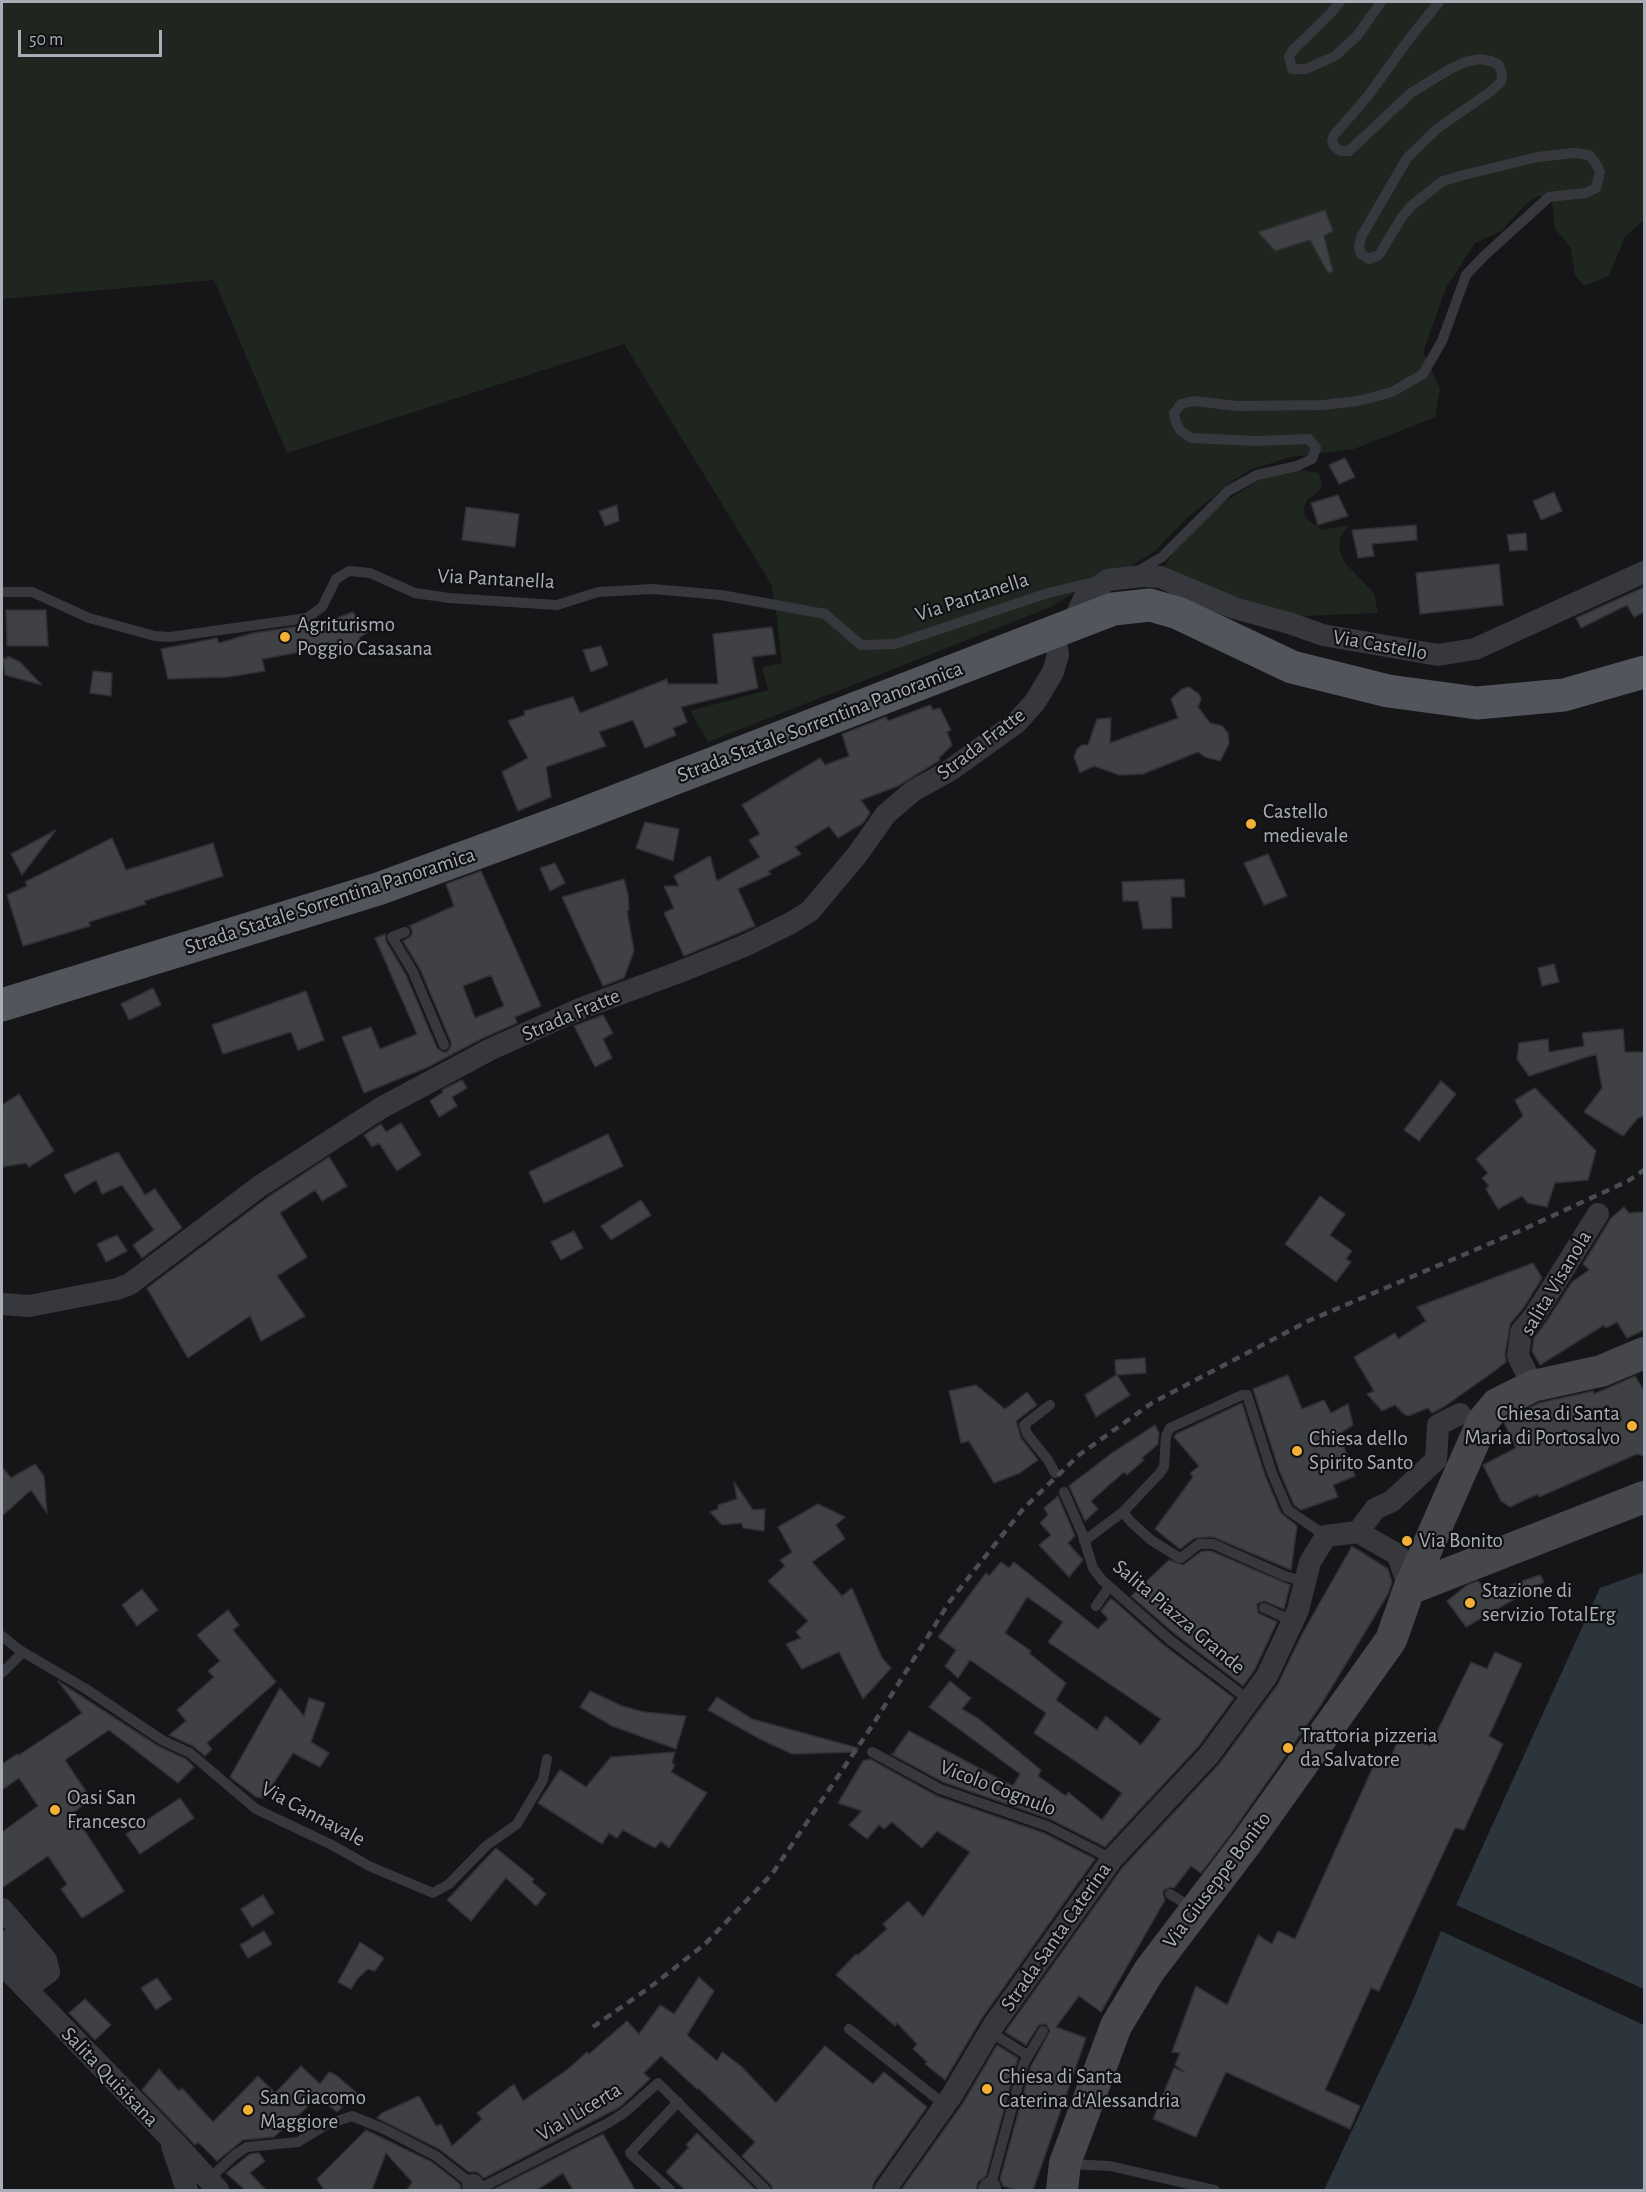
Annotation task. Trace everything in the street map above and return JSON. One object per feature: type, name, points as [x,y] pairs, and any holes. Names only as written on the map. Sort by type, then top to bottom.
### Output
[{"type":"main road","name":"Strada Statale Sorrentina Panoramica","points":[[2,1005],[378,889],[588,811],[1113,609],[1149,605],[1178,613],[1292,667],[1388,691],[1477,703],[1564,695],[1644,672]]},
{"type":"street","name":"Via Castello","points":[[1108,580],[1142,576],[1160,577],[1234,608],[1323,635],[1438,655],[1476,649],[1644,572]]},
{"type":"street","points":[[1064,627],[1085,596],[1108,580]]},
{"type":"street","name":"Strada Fratte","points":[[2,1304],[29,1306],[76,1298],[130,1284],[260,1186],[381,1108],[489,1050],[582,1008],[682,971],[791,924],[810,911],[857,855],[885,814],[913,791],[949,771],[1016,723],[1035,702],[1053,672],[1064,627]]},
{"type":"street","name":"salita Visanola","points":[[1533,1386],[1518,1356],[1521,1332],[1535,1315],[1598,1214]]},
{"type":"street","name":"Via Giuseppe Bonito","points":[[1064,2177],[1116,2026],[1149,1971],[1182,1902],[1247,1842],[1391,1640],[1409,1589],[1483,1421],[1497,1404],[1533,1386],[1601,1371],[1644,1353]]},
{"type":"street","points":[[1358,1532],[1374,1509],[1392,1502],[1436,1460],[1438,1425],[1460,1414]]},
{"type":"street","points":[[1326,1536],[1358,1532],[1398,1555],[1409,1589],[1644,1497]]},
{"type":"street","name":"Strada Santa Caterina","points":[[885,2190],[945,2105],[990,2032],[1056,1935],[1112,1859],[1209,1755],[1266,1676],[1298,1610],[1310,1562],[1326,1536]]},
{"type":"street","points":[[2,1909],[46,1960],[49,1972],[37,1981],[2,1941]]},
{"type":"street","name":"Salita Quisisana","points":[[2,1964],[213,2185]]},
{"type":"street","points":[[168,2136],[187,2190]]},
{"type":"lane","points":[[1340,2],[1293,50],[1289,57],[1292,69],[1306,69],[1335,56],[1357,36],[1381,2]]},
{"type":"lane","points":[[1108,580],[1144,569],[1162,557],[1228,491],[1257,475],[1297,466],[1312,459],[1316,448],[1309,439],[1256,441],[1191,438],[1181,431],[1176,423],[1174,413],[1181,404],[1194,400],[1237,406],[1323,405],[1358,401],[1392,392],[1423,374],[1442,341],[1466,275],[1484,256],[1549,197],[1586,193],[1596,188],[1600,172],[1595,162],[1589,155],[1574,153],[1537,157],[1460,176],[1443,181],[1411,206],[1379,255],[1369,259],[1361,254],[1359,246],[1361,237],[1407,158],[1438,128],[1501,82],[1502,74],[1498,65],[1491,61],[1479,59],[1465,62],[1442,73],[1411,93],[1349,151],[1340,151],[1334,146],[1332,141],[1334,135],[1368,96],[1421,23],[1440,2]]},
{"type":"lane","name":"Via Pantanella","points":[[2,592],[32,592],[88,618],[155,636],[170,637],[307,618],[322,607],[336,579],[349,571],[370,573],[415,593],[449,598],[557,605],[597,592],[652,589],[721,595],[825,614],[861,645],[895,644],[1048,593],[1108,580]]},
{"type":"lane","points":[[405,932],[392,937],[413,972],[444,1045]]},
{"type":"lane","points":[[1084,1541],[1124,1512],[1164,1467],[1166,1436],[1170,1428],[1242,1395],[1247,1395],[1272,1473],[1288,1510],[1326,1536]]},
{"type":"lane","points":[[1050,1404],[1024,1425],[1027,1434],[1048,1460],[1055,1473]]},
{"type":"lane","name":"Salita Piazza Grande","points":[[1064,1492],[1074,1511],[1093,1568],[1109,1587],[1170,1640],[1249,1700]]},
{"type":"lane","points":[[1124,1512],[1150,1540],[1178,1557],[1181,1558],[1199,1544],[1213,1544],[1305,1582]]},
{"type":"lane","points":[[1096,1606],[1109,1587]]},
{"type":"lane","points":[[1264,1608],[1293,1621]]},
{"type":"lane","name":"Via Cannavale","points":[[2,1636],[23,1652],[86,1689],[162,1740],[190,1754],[256,1809],[334,1846],[369,1866],[433,1893],[449,1884],[486,1846],[517,1824],[543,1780],[547,1759]]},
{"type":"lane","points":[[2,1673],[23,1652]]},
{"type":"lane","name":"Vicolo Cognulo","points":[[872,1752],[939,1789],[1047,1826],[1112,1859]]},
{"type":"lane","points":[[849,2029],[945,2105]]},
{"type":"lane","points":[[990,2189],[1027,2055],[1042,2031]]},
{"type":"lane","points":[[990,2032],[1027,2055]]},
{"type":"lane","name":"Via I Licerta","points":[[475,2188],[608,2123],[624,2113],[658,2083],[766,2190]]},
{"type":"lane","points":[[670,2190],[630,2153],[678,2102]]},
{"type":"lane","points":[[213,2185],[237,2154],[247,2147],[298,2142],[326,2125],[352,2116],[384,2129],[436,2156],[475,2188]]},
{"type":"lane","points":[[1064,2177],[1110,2166],[1215,2190]]},
{"type":"shaded area","points":[[2,2],[1644,2],[1644,220],[1625,237],[1609,276],[1584,286],[1575,275],[1571,248],[1555,229],[1552,201],[1539,196],[1528,202],[1501,231],[1475,243],[1446,288],[1423,352],[1440,389],[1435,417],[1354,449],[1291,457],[1252,469],[1231,482],[1185,520],[1155,551],[1131,566],[1075,592],[1051,607],[708,742],[690,711],[768,690],[762,667],[782,663],[771,584],[624,344],[287,453],[214,280],[2,299]]},
{"type":"shaded area","points":[[1294,469],[1318,473],[1321,479],[1322,486],[1307,500],[1304,507],[1304,514],[1308,520],[1322,530],[1349,525],[1340,537],[1339,550],[1345,563],[1374,593],[1378,613],[1301,616],[1257,612],[1164,567],[1173,553],[1221,504],[1264,477]]},
{"type":"shaded area","points":[[1644,1572],[1644,1989],[1456,1905],[1600,1588]]},
{"type":"shaded area","points":[[1441,1931],[1644,2025],[1644,2190],[1324,2190],[1411,2005]]},
{"type":"building","points":[[1325,210],[1333,231],[1324,236],[1333,271],[1328,273],[1310,240],[1275,251],[1258,232]]},
{"type":"building","points":[[1345,458],[1355,477],[1339,484],[1329,465]]},
{"type":"building","points":[[1554,492],[1562,511],[1541,520],[1533,501]]},
{"type":"building","points":[[1338,495],[1348,516],[1318,525],[1311,503]]},
{"type":"building","points":[[617,505],[619,521],[605,526],[599,511]]},
{"type":"building","points":[[466,507],[519,514],[515,547],[462,540]]},
{"type":"building","points":[[1416,525],[1417,540],[1372,544],[1374,556],[1358,558],[1352,530]]},
{"type":"building","points":[[1526,533],[1527,550],[1510,551],[1507,535]]},
{"type":"building","points":[[1499,564],[1503,605],[1420,614],[1416,573]]},
{"type":"building","points":[[1644,587],[1644,612],[1634,617],[1627,605],[1581,628],[1576,618]]},
{"type":"building","points":[[6,610],[46,610],[48,646],[7,646]]},
{"type":"building","points":[[353,612],[368,632],[359,638],[362,645],[343,653],[340,645],[262,659],[265,671],[228,677],[168,679],[161,649],[217,638],[219,643],[253,633],[308,625],[318,619],[319,625]]},
{"type":"building","points":[[772,627],[776,654],[752,657],[758,688],[681,707],[687,722],[673,728],[676,735],[645,748],[633,720],[599,732],[606,746],[546,767],[551,797],[518,811],[502,772],[528,758],[508,721],[525,715],[524,711],[573,697],[580,713],[667,679],[668,684],[718,684],[713,634]]},
{"type":"building","points":[[601,646],[608,665],[591,672],[583,650]]},
{"type":"building","points":[[7,656],[20,662],[42,685],[5,675],[3,658],[7,659]]},
{"type":"building","points":[[93,671],[112,673],[111,696],[90,693]]},
{"type":"building","name":"Castello medievale","points":[[1189,687],[1199,694],[1201,699],[1198,707],[1210,723],[1222,726],[1228,733],[1229,744],[1220,761],[1205,757],[1198,752],[1143,774],[1119,775],[1094,766],[1080,773],[1074,757],[1077,749],[1082,745],[1088,745],[1097,719],[1111,718],[1110,743],[1178,718],[1171,699],[1182,689]]},
{"type":"building","points":[[930,705],[933,710],[940,708],[951,730],[947,732],[952,745],[939,758],[940,760],[898,786],[861,800],[870,813],[863,823],[838,838],[829,826],[795,847],[801,854],[768,871],[771,874],[738,889],[755,926],[684,956],[664,913],[674,908],[664,886],[679,886],[674,876],[710,856],[717,881],[760,857],[749,840],[760,834],[742,805],[820,758],[825,765],[849,756],[842,734],[886,717],[888,721]]},
{"type":"building","points":[[645,822],[679,829],[673,861],[636,848]]},
{"type":"building","points":[[56,830],[22,875],[11,854]]},
{"type":"building","points":[[112,838],[126,870],[213,843],[223,876],[144,901],[146,904],[89,922],[90,926],[23,946],[7,895],[27,886],[25,882]]},
{"type":"building","points":[[1268,854],[1287,896],[1264,905],[1244,863]]},
{"type":"building","points":[[555,863],[565,883],[550,891],[540,868]]},
{"type":"building","points":[[481,871],[541,1006],[515,1017],[517,1023],[428,1067],[364,1093],[342,1037],[371,1027],[380,1049],[417,1034],[375,938],[385,934],[386,941],[406,975],[437,1048],[447,1052],[451,1046],[420,969],[403,941],[412,934],[409,926],[454,906],[446,884]],"holes":[[[491,975],[504,1006],[475,1018],[463,986]]]},
{"type":"building","points":[[624,879],[628,894],[629,910],[627,911],[634,951],[624,978],[603,986],[562,897]]},
{"type":"building","points":[[1184,879],[1185,897],[1171,897],[1172,928],[1143,929],[1138,901],[1123,901],[1122,882]]},
{"type":"building","points":[[1554,964],[1559,982],[1542,986],[1538,968]]},
{"type":"building","points":[[153,988],[161,1005],[129,1020],[121,1004]]},
{"type":"building","points":[[306,991],[324,1040],[298,1050],[291,1032],[223,1054],[212,1025]]},
{"type":"building","points":[[603,1015],[613,1033],[603,1039],[612,1058],[595,1067],[574,1026]]},
{"type":"building","points":[[1623,1029],[1625,1052],[1644,1052],[1644,1116],[1638,1118],[1623,1136],[1584,1112],[1602,1088],[1596,1054],[1529,1076],[1517,1059],[1519,1043],[1548,1039],[1549,1052],[1584,1046],[1582,1033]]},
{"type":"building","points":[[462,1080],[467,1088],[452,1097],[457,1106],[439,1117],[430,1101],[443,1092],[442,1090]]},
{"type":"building","points":[[1441,1081],[1456,1094],[1419,1141],[1404,1130]]},
{"type":"building","points":[[1535,1088],[1596,1151],[1588,1180],[1555,1183],[1547,1207],[1528,1203],[1522,1196],[1498,1209],[1486,1189],[1489,1186],[1482,1178],[1488,1173],[1476,1159],[1523,1116],[1515,1100]]},
{"type":"building","points":[[19,1094],[54,1151],[29,1167],[26,1163],[2,1167],[2,1105]]},
{"type":"building","points":[[401,1123],[421,1155],[397,1171],[379,1143],[372,1147],[364,1135],[381,1124],[386,1132]]},
{"type":"building","points":[[608,1134],[623,1166],[544,1203],[529,1172]]},
{"type":"building","points":[[118,1152],[145,1195],[155,1189],[182,1228],[142,1258],[133,1245],[154,1230],[122,1185],[102,1194],[96,1180],[74,1193],[64,1175]]},
{"type":"building","points":[[329,1157],[347,1186],[322,1201],[315,1190],[280,1213],[307,1257],[277,1276],[305,1316],[261,1341],[250,1316],[188,1358],[147,1288],[268,1197]]},
{"type":"building","points":[[1320,1196],[1345,1214],[1330,1235],[1352,1251],[1346,1259],[1351,1262],[1336,1282],[1285,1244]]},
{"type":"building","points":[[641,1200],[651,1215],[611,1240],[601,1226]]},
{"type":"building","points":[[1624,1207],[1629,1213],[1644,1212],[1644,1330],[1627,1338],[1617,1322],[1606,1328],[1604,1325],[1540,1365],[1532,1351],[1534,1338],[1572,1282],[1589,1270],[1583,1264],[1611,1218]]},
{"type":"building","points":[[574,1231],[583,1248],[561,1260],[551,1242]]},
{"type":"building","points":[[117,1235],[127,1251],[106,1262],[97,1244]]},
{"type":"building","points":[[1533,1263],[1542,1278],[1510,1324],[1505,1354],[1506,1362],[1496,1370],[1432,1413],[1428,1408],[1408,1416],[1395,1405],[1382,1411],[1367,1394],[1374,1391],[1354,1357],[1395,1333],[1398,1339],[1426,1321],[1417,1307]]},
{"type":"building","points":[[1145,1358],[1146,1373],[1117,1375],[1130,1395],[1096,1417],[1085,1395],[1116,1375],[1115,1360]]},
{"type":"building","points":[[1288,1375],[1302,1409],[1324,1400],[1331,1413],[1348,1404],[1353,1425],[1339,1434],[1355,1476],[1333,1485],[1338,1497],[1301,1510],[1294,1505],[1279,1470],[1253,1389]]},
{"type":"building","points":[[1635,1376],[1644,1391],[1644,1456],[1637,1454],[1539,1497],[1538,1494],[1510,1507],[1501,1501],[1483,1465],[1516,1448],[1504,1423],[1508,1418],[1539,1403],[1593,1391],[1594,1394]]},
{"type":"building","points":[[976,1385],[1005,1409],[1027,1392],[1037,1405],[1016,1421],[1021,1438],[1038,1460],[1020,1473],[994,1483],[969,1441],[961,1443],[949,1391]]},
{"type":"building","points":[[1242,1403],[1265,1475],[1281,1513],[1297,1526],[1291,1570],[1213,1537],[1195,1538],[1180,1549],[1155,1529],[1193,1477],[1190,1473],[1199,1466],[1174,1437],[1176,1434]]},
{"type":"building","points":[[1155,1425],[1159,1433],[1158,1444],[1127,1475],[1124,1472],[1091,1501],[1098,1509],[1085,1521],[1069,1486],[1112,1453]]},
{"type":"building","points":[[35,1464],[44,1476],[47,1513],[31,1490],[2,1516],[2,1467],[11,1478]]},
{"type":"building","points":[[734,1482],[753,1510],[765,1509],[764,1531],[743,1528],[742,1523],[722,1525],[710,1512],[718,1509],[718,1505],[737,1499]]},
{"type":"building","points":[[1058,1496],[1075,1536],[1068,1543],[1083,1560],[1069,1577],[1039,1545],[1051,1535],[1040,1523],[1048,1515],[1044,1508]]},
{"type":"building","points":[[818,1504],[845,1517],[836,1525],[845,1539],[812,1562],[842,1596],[852,1588],[882,1658],[891,1668],[863,1699],[839,1652],[802,1669],[786,1644],[801,1638],[796,1632],[808,1621],[768,1581],[785,1566],[780,1560],[792,1552],[778,1527]]},
{"type":"building","points":[[1352,1546],[1388,1569],[1392,1582],[1388,1594],[1321,1705],[1230,1835],[1201,1873],[1191,1866],[1174,1888],[1164,1890],[1165,1900],[1101,2012],[1079,1996],[1056,2027],[1086,2038],[1033,2190],[1016,2190],[1003,2186],[1000,2179],[1031,2066],[1050,2031],[1046,2024],[1039,2025],[1026,2045],[1005,2032],[1122,1868],[1219,1764],[1278,1684],[1301,1636]]},
{"type":"building","points":[[1202,1551],[1211,1551],[1290,1585],[1284,1609],[1264,1601],[1257,1604],[1258,1613],[1277,1622],[1255,1669],[1243,1686],[1175,1634],[1131,1596],[1169,1560],[1183,1565]]},
{"type":"building","points":[[1001,1562],[1009,1568],[1014,1562],[1098,1629],[1108,1619],[1101,1611],[1111,1598],[1165,1646],[1234,1698],[1199,1746],[1105,1847],[1050,1819],[943,1782],[891,1754],[895,1753],[909,1731],[1013,1786],[1020,1774],[929,1707],[950,1681],[971,1698],[962,1709],[979,1719],[1041,1770],[1038,1776],[1066,1796],[1068,1792],[1102,1820],[1122,1793],[1034,1733],[1046,1713],[970,1660],[958,1678],[945,1666],[956,1650],[938,1637],[986,1573],[989,1576]],"holes":[[[1027,1597],[1063,1622],[1048,1642],[1161,1719],[1141,1745],[1106,1716],[1097,1730],[1056,1700],[1066,1683],[1029,1653],[1031,1651],[1005,1633]]]},
{"type":"building","points":[[1540,1575],[1544,1582],[1466,1627],[1447,1601],[1467,1585],[1478,1581],[1484,1588],[1502,1588]]},
{"type":"building","points":[[142,1589],[158,1610],[137,1626],[122,1605]]},
{"type":"building","points":[[228,1610],[239,1625],[233,1630],[276,1682],[207,1743],[212,1749],[205,1756],[193,1746],[169,1735],[186,1721],[177,1710],[214,1677],[208,1671],[220,1661],[197,1635]]},
{"type":"building","points":[[1495,1652],[1522,1664],[1489,1736],[1503,1744],[1464,1830],[1455,1828],[1379,1991],[1371,1988],[1325,2090],[1360,2106],[1350,2129],[1226,2072],[1196,2137],[1153,2119],[1174,2068],[1185,2072],[1175,2065],[1180,2053],[1172,2052],[1196,1986],[1227,2005],[1258,1935],[1272,1944],[1278,1931],[1295,1939],[1378,1756],[1389,1761],[1401,1734],[1430,1746],[1471,1662],[1487,1669]]},
{"type":"building","name":"Oasi San Francesco","points":[[58,1681],[158,1746],[186,1759],[194,1767],[178,1783],[109,1730],[65,1760],[91,1799],[73,1813],[124,1891],[82,1918],[61,1889],[67,1884],[48,1856],[2,1888],[2,1832],[38,1806],[19,1778],[2,1790],[2,1764],[82,1713]]},
{"type":"building","points":[[280,1688],[304,1716],[309,1698],[325,1703],[311,1742],[329,1753],[320,1767],[293,1753],[264,1798],[256,1797],[230,1777]]},
{"type":"building","points":[[590,1691],[622,1706],[644,1712],[686,1716],[676,1749],[612,1726],[580,1707]]},
{"type":"building","points":[[717,1697],[752,1719],[858,1748],[857,1752],[792,1754],[708,1710]]},
{"type":"building","points":[[675,1752],[672,1763],[675,1765],[671,1772],[707,1793],[669,1848],[661,1841],[655,1848],[623,1830],[617,1838],[609,1833],[602,1844],[538,1803],[560,1770],[586,1787],[611,1757]]},
{"type":"building","points":[[870,1759],[937,1796],[1044,1833],[1095,1859],[982,2018],[945,2080],[925,2064],[927,2062],[913,2049],[917,2044],[897,2023],[895,2026],[836,1975],[856,1954],[858,1955],[887,1929],[883,1924],[908,1901],[923,1917],[970,1852],[937,1831],[922,1848],[892,1822],[884,1829],[879,1825],[867,1839],[849,1825],[862,1811],[838,1803],[863,1761]]},
{"type":"building","points":[[180,1798],[194,1818],[140,1854],[126,1834]]},
{"type":"building","points":[[496,1848],[534,1879],[532,1882],[546,1894],[536,1906],[506,1878],[471,1921],[447,1900]]},
{"type":"building","points":[[263,1895],[274,1913],[252,1927],[241,1909]]},
{"type":"building","points":[[264,1931],[272,1944],[248,1958],[240,1945]]},
{"type":"building","points":[[360,1942],[384,1958],[375,1971],[368,1969],[351,1989],[338,1982]]},
{"type":"building","points":[[699,1977],[714,1991],[687,2035],[717,2061],[722,2052],[741,2066],[776,2103],[825,2046],[873,2084],[884,2072],[927,2107],[874,2182],[872,2190],[773,2190],[771,2185],[742,2156],[755,2142],[661,2056],[644,2073],[650,2079],[620,2107],[484,2178],[477,2172],[469,2172],[439,2149],[377,2118],[382,2113],[419,2096],[436,2126],[441,2124],[452,2146],[482,2119],[477,2113],[514,2084],[523,2101],[568,2069],[587,2052],[589,2054],[627,2021],[639,2034],[660,2005],[674,2014]]},
{"type":"building","points":[[157,1978],[172,1999],[156,2010],[141,1988]]},
{"type":"building","points":[[85,1999],[111,2025],[95,2040],[69,2013]]},
{"type":"building","points":[[997,2045],[1018,2058],[986,2176],[978,2182],[976,2190],[901,2190],[963,2103]]},
{"type":"building","points":[[301,2066],[320,2084],[329,2072],[336,2075],[358,2094],[337,2112],[320,2098],[274,2137],[243,2140],[217,2161],[198,2142],[195,2145],[142,2090],[159,2069],[179,2091],[182,2088],[213,2122],[258,2076],[275,2093]]},
{"type":"building","points":[[366,2130],[432,2162],[460,2184],[461,2190],[407,2190],[412,2182],[386,2153],[372,2190],[324,2190],[317,2179]]},
{"type":"building","points":[[697,2133],[756,2190],[685,2190],[666,2172],[689,2147],[686,2145]]},
{"type":"building","points":[[603,2134],[635,2190],[573,2190],[563,2173],[537,2190],[492,2190]]},
{"type":"building","points":[[259,2153],[265,2161],[250,2173],[266,2190],[245,2190],[226,2173],[250,2154]]},
{"type":"railway","points":[[593,2027],[653,1985],[705,1944],[772,1874],[872,1726],[950,1601],[1023,1509],[1079,1455],[1152,1403],[1308,1321],[1524,1229],[1628,1181],[1644,1170]]},
{"type":"place","name":"Agriturismo Poggio Casasana","points":[[285,637]]},
{"type":"place","name":"Castello medievale","points":[[1251,824]]},
{"type":"place","name":"Chiesa di Santa Maria di Portosalvo","points":[[1632,1426]]},
{"type":"place","name":"Chiesa dello Spirito Santo","points":[[1297,1451]]},
{"type":"place","name":"Via Bonito","points":[[1407,1541]]},
{"type":"place","name":"Stazione di servizio TotalErg","points":[[1470,1603]]},
{"type":"place","name":"Trattoria pizzeria da Salvatore","points":[[1288,1748]]},
{"type":"place","name":"Oasi San Francesco","points":[[55,1810]]},
{"type":"place","name":"Chiesa di Santa Caterina d'Alessandria","points":[[987,2089]]},
{"type":"place","name":"San Giacomo Maggiore","points":[[248,2110]]}]
